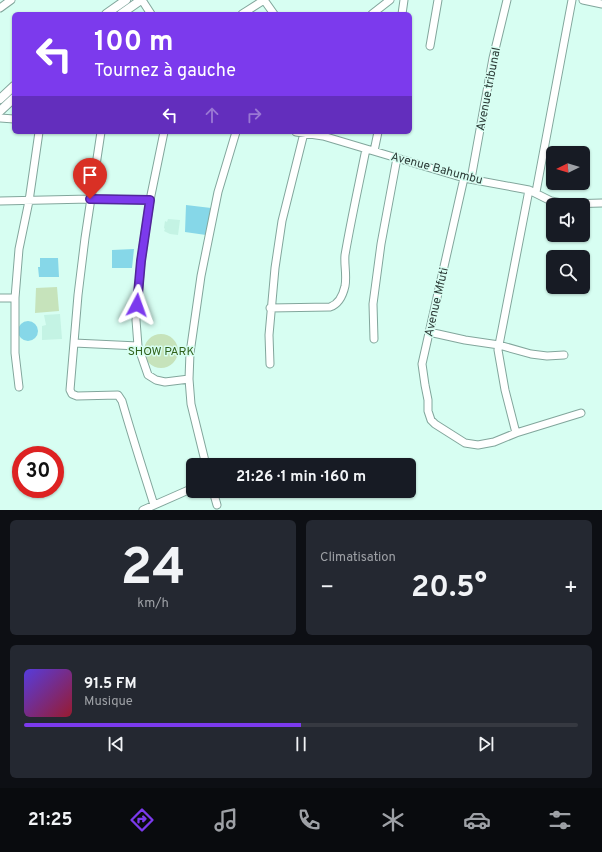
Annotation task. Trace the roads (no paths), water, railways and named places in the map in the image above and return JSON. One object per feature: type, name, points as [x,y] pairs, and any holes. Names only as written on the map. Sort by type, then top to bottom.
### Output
[{"type":"main road","points":[[109,12],[126,0]]},
{"type":"main road","points":[[124,12],[141,0]]},
{"type":"main road","points":[[0,99],[12,88]]},
{"type":"main road","points":[[0,111],[12,100]]},
{"type":"street","points":[[0,8],[11,0]]},
{"type":"street","points":[[141,0],[150,12]]},
{"type":"street","points":[[245,12],[264,0],[273,12]]},
{"type":"street","points":[[402,12],[404,0]]},
{"type":"street","points":[[430,46],[438,0]]},
{"type":"street","name":"Avenue tribunal","points":[[467,178],[507,0]]},
{"type":"street","points":[[572,0],[533,191],[499,345],[505,390],[516,434],[581,412]]},
{"type":"street","points":[[583,0],[602,4]]},
{"type":"street","points":[[374,12],[385,1]]},
{"type":"street","points":[[0,118],[12,119]]},
{"type":"street","points":[[19,387],[15,353],[15,298],[19,249],[29,201],[39,134]]},
{"type":"street","points":[[101,134],[90,199],[80,281],[70,386],[72,394],[76,396],[118,395],[122,401],[135,448],[146,476],[154,505]]},
{"type":"street","points":[[164,134],[150,200],[138,290],[136,320],[138,346],[148,375],[156,380],[165,382],[189,379]]},
{"type":"street","points":[[204,458],[191,404],[189,379],[190,353],[201,276],[218,192],[235,134]]},
{"type":"street","points":[[270,364],[270,308],[282,221],[300,134]]},
{"type":"street","name":"Avenue Bahumbu","points":[[312,134],[323,136],[467,178],[533,191],[551,200],[566,204],[602,203]]},
{"type":"street","points":[[374,151],[378,134]]},
{"type":"street","points":[[270,308],[330,307],[339,301],[345,286],[345,258],[366,149]]},
{"type":"street","points":[[374,339],[373,304],[397,158]]},
{"type":"street","name":"Avenue Mfuti","points":[[467,178],[422,364],[428,400],[428,411],[431,420],[435,424],[465,443],[478,445],[494,442],[516,434]]},
{"type":"street","points":[[0,200],[150,200]]},
{"type":"street","points":[[0,298],[15,298]]},
{"type":"street","points":[[429,332],[465,340],[499,345],[531,354],[546,356],[564,355]]},
{"type":"street","points":[[74,343],[138,346]]},
{"type":"street","points":[[144,510],[186,491]]},
{"type":"street","points":[[215,498],[217,505]]},
{"type":"water","points":[[186,205],[211,208],[206,235],[185,232]]},
{"type":"water","points":[[134,249],[132,268],[112,268],[112,250]]},
{"type":"water","points":[[40,258],[58,258],[59,277],[39,277],[38,267],[40,267]]},
{"type":"water","points":[[24,321],[32,321],[38,327],[38,335],[32,341],[24,341],[18,335],[18,327]]},
{"type":"park label","name":"SHOW PARK","points":[[161,351]]}]
